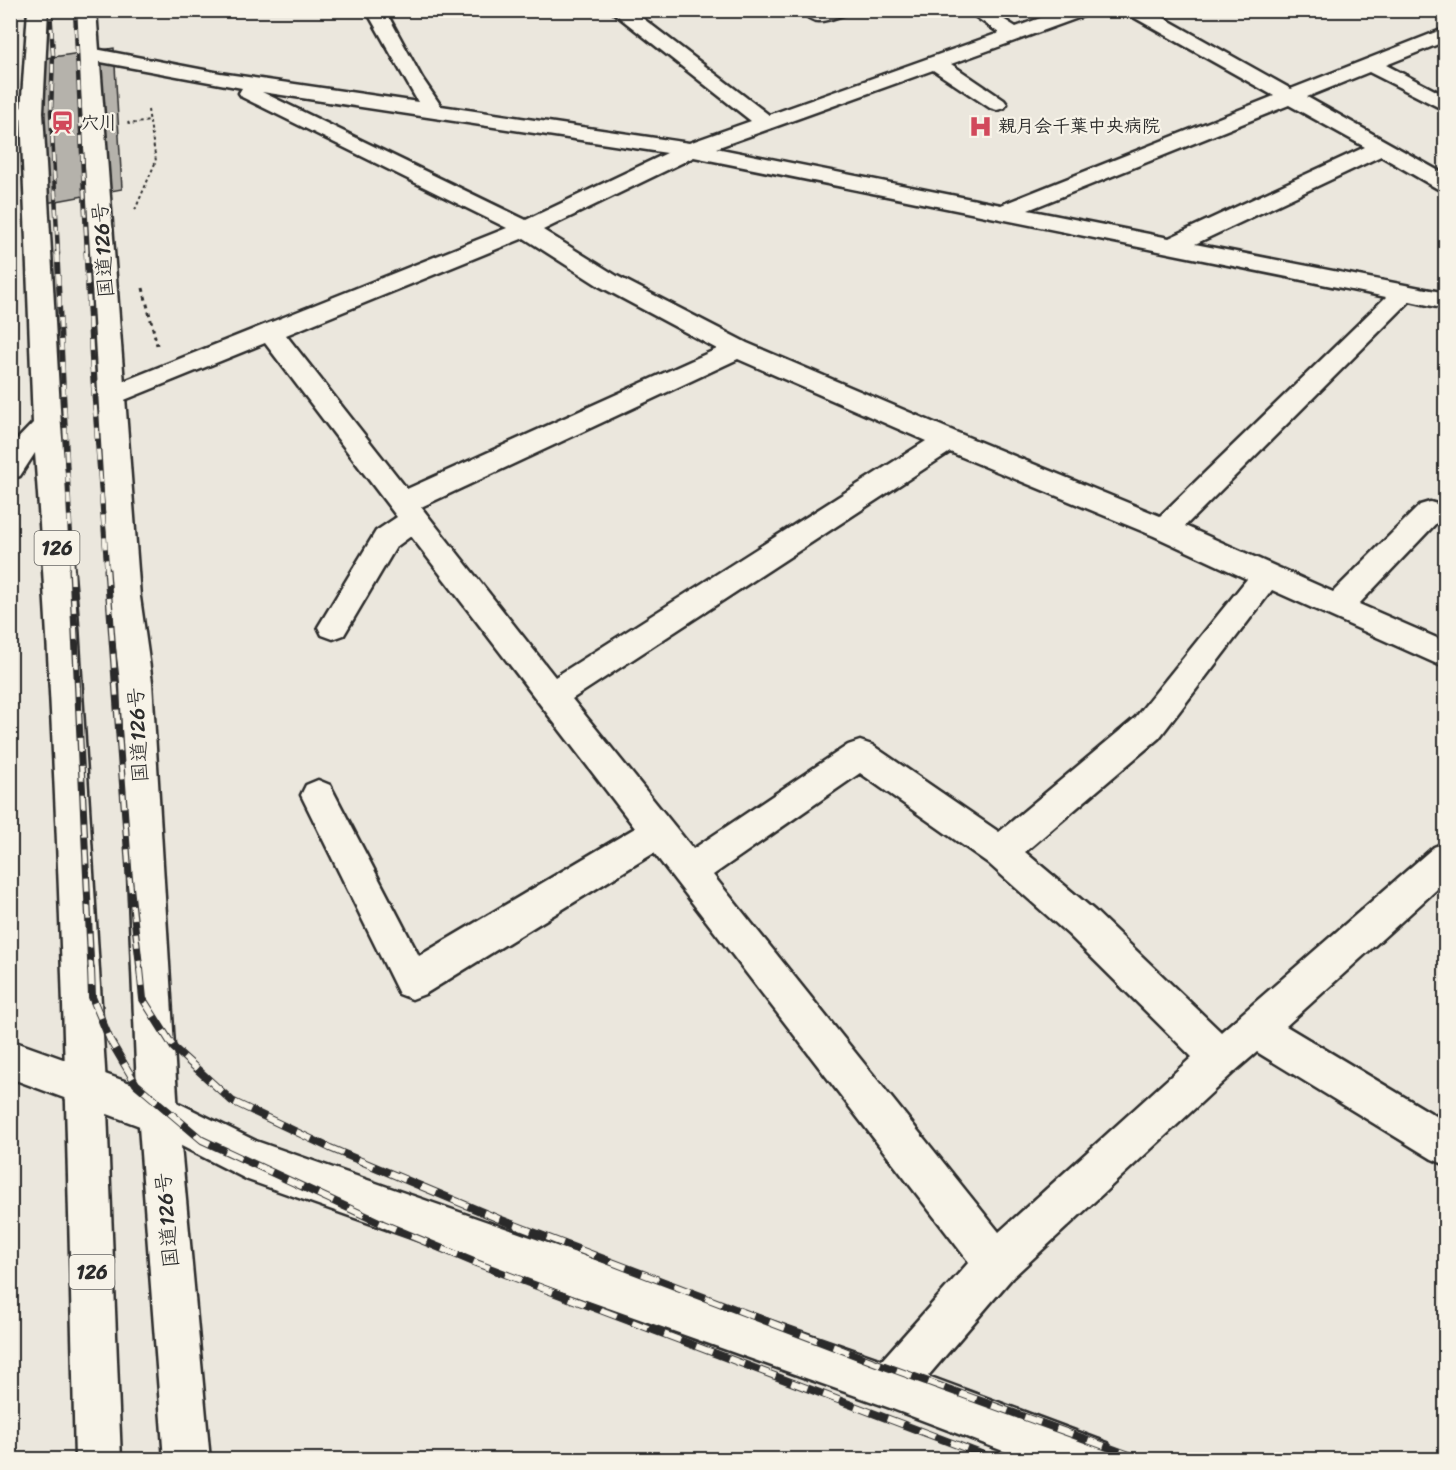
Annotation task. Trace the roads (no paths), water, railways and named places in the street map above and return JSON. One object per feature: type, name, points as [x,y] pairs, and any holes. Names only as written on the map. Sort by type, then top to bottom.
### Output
[{"type":"main road","name":"126","points":[[38,10],[21,113],[62,610],[86,1085],[98,1460]]},
{"type":"main road","name":"国道126号","points":[[86,10],[125,597],[136,694],[158,1113],[187,1460]]},
{"type":"main road","points":[[375,10],[412,78],[433,110]]},
{"type":"main road","points":[[620,10],[768,124]]},
{"type":"main road","points":[[810,10],[820,17],[839,10]]},
{"type":"main road","points":[[975,10],[1016,34]]},
{"type":"main road","points":[[113,394],[526,229],[691,150],[1082,10]]},
{"type":"main road","points":[[1135,10],[1446,184]]},
{"type":"main road","points":[[1004,212],[1445,35]]},
{"type":"main road","points":[[90,54],[220,79],[691,150],[1446,302]]},
{"type":"main road","points":[[936,63],[997,104]]},
{"type":"main road","points":[[1370,65],[1446,105]]},
{"type":"main road","points":[[220,79],[526,229],[608,281],[738,349],[948,440],[1164,529],[1446,656]]},
{"type":"main road","points":[[1171,246],[1381,148]]},
{"type":"main road","points":[[1164,529],[1405,292]]},
{"type":"main road","points":[[270,332],[997,1263]]},
{"type":"main road","points":[[333,627],[386,539],[409,511],[738,349]]},
{"type":"main road","points":[[10,469],[24,448],[47,426]]},
{"type":"main road","points":[[552,696],[948,440]]},
{"type":"main road","points":[[1337,607],[1430,512]]},
{"type":"main road","points":[[1000,852],[1147,728],[1267,575]]},
{"type":"main road","points":[[690,871],[860,755],[1000,852],[1082,923],[1220,1058]]},
{"type":"main road","points":[[318,795],[412,981],[659,832]]},
{"type":"main road","points":[[890,1385],[997,1263],[1220,1058],[1446,858]]},
{"type":"main road","points":[[1255,1029],[1446,1145]]},
{"type":"main road","points":[[10,1059],[158,1113],[249,1159],[890,1385],[1083,1458]]},
{"type":"railway","points":[[50,10],[53,54],[51,112],[58,254]]},
{"type":"railway","points":[[75,10],[87,254]]},
{"type":"railway","points":[[57,252],[72,571]]},
{"type":"railway","points":[[86,252],[107,571]]},
{"type":"railway","points":[[72,570],[91,970]]},
{"type":"railway","points":[[107,570],[129,874],[140,970]]},
{"type":"railway","points":[[91,969],[92,997],[110,1040],[136,1084],[202,1140],[383,1224],[476,1263],[997,1460]]},
{"type":"railway","points":[[140,969],[143,999],[174,1048],[232,1101],[330,1148],[499,1219],[879,1364],[1143,1460]]},
{"type":"place","name":"穴川","points":[[63,123]]},
{"type":"place","name":"親月会千葉中央病院","points":[[980,126]]}]
